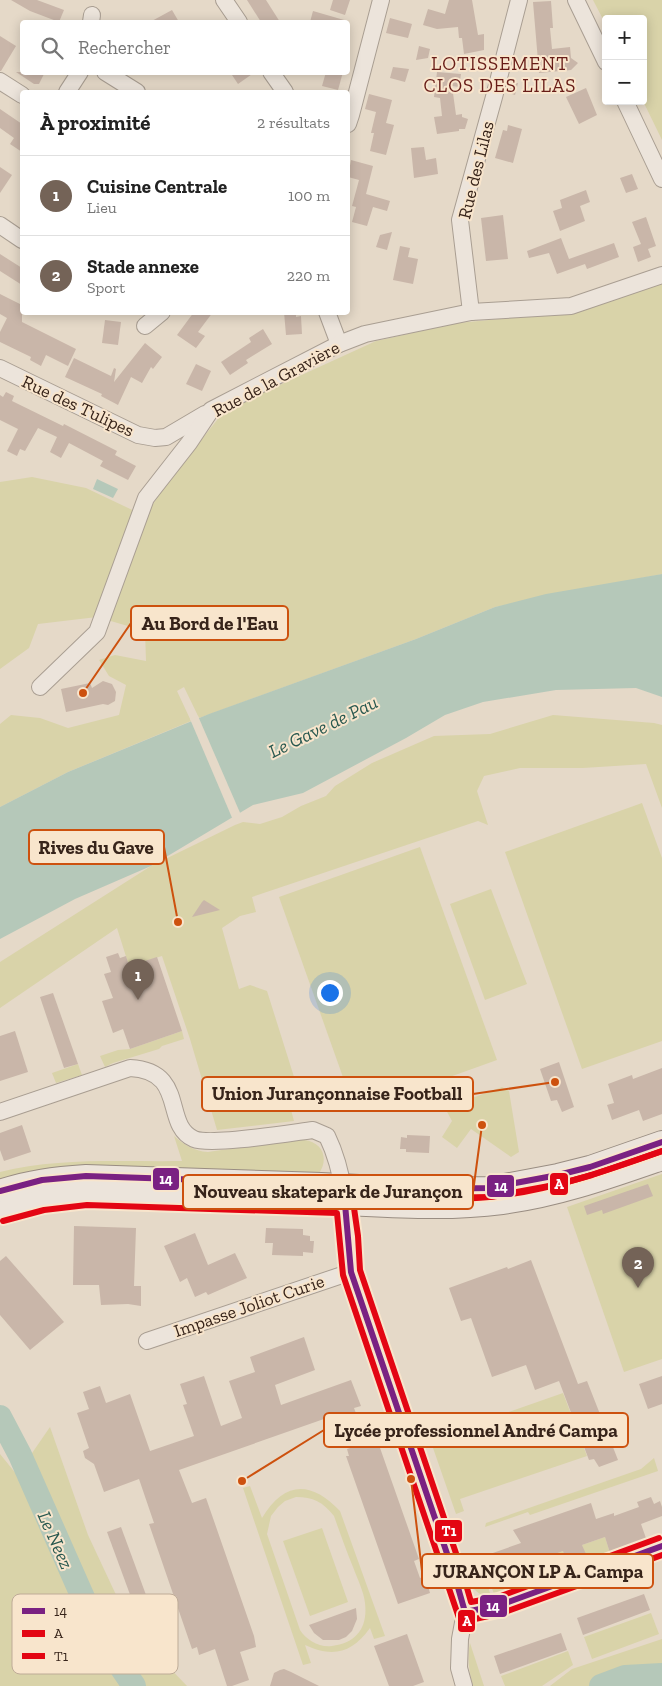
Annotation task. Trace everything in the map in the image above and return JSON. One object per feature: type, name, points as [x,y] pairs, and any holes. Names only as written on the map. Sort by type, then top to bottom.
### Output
[{"type":"main road","points":[[0,1213],[34,1202],[87,1196],[343,1194],[416,1189],[489,1188],[590,1167],[662,1142]]},
{"type":"main road","points":[[0,1192],[29,1182],[86,1176],[343,1194],[446,1207],[526,1199],[605,1179],[662,1160]]},
{"type":"street","points":[[224,0],[237,20]]},
{"type":"street","points":[[350,115],[381,0]]},
{"type":"street","name":"Rue des Lilas","points":[[471,312],[460,220],[519,0]]},
{"type":"street","points":[[576,0],[605,60]]},
{"type":"street","points":[[68,90],[78,75]]},
{"type":"street","points":[[110,75],[134,90]]},
{"type":"street","points":[[273,75],[284,90]]},
{"type":"street","points":[[0,81],[20,94]]},
{"type":"street","points":[[627,105],[662,180]]},
{"type":"street","points":[[0,225],[20,239]]},
{"type":"street","name":"Rue de la Gravière","points":[[40,688],[97,632],[146,498],[189,443],[211,410],[339,344],[365,334],[471,312],[571,306],[662,275]]},
{"type":"street","points":[[145,326],[158,315]]},
{"type":"street","points":[[328,315],[339,344]]},
{"type":"street","name":"Rue des Tulipes","points":[[0,368],[138,436],[166,437],[211,410]]},
{"type":"street","points":[[0,1112],[130,1068],[144,1069],[166,1084],[182,1129],[194,1139],[211,1142],[313,1130],[327,1136],[333,1148],[340,1172],[351,1272],[455,1577],[465,1612],[460,1638],[459,1668],[464,1686]]},
{"type":"street","name":"Impasse Joliot Curie","points":[[147,1341],[351,1272]]},
{"type":"street","points":[[465,1612],[500,1605],[662,1546]]},
{"type":"shaded area","points":[[593,0],[662,0],[662,140],[645,105],[647,105],[647,15],[602,15],[602,17]]},
{"type":"shaded area","points":[[662,283],[662,574],[495,607],[416,639],[199,718],[184,687],[177,691],[191,721],[68,772],[0,807],[0,724],[11,715],[40,718],[68,728],[119,715],[126,685],[109,676],[99,660],[115,655],[146,661],[145,631],[97,617],[38,624],[29,648],[0,669],[0,482],[32,477],[86,488],[145,516],[167,483],[225,410],[376,341],[458,323],[575,312]]},
{"type":"shaded area","points":[[553,715],[662,725],[662,808],[646,764],[583,768],[520,768],[484,776],[477,791],[488,825],[478,821],[252,897],[256,912],[240,916],[222,928],[239,989],[250,985],[267,991],[295,1080],[284,1084],[294,1121],[217,1130],[190,1039],[162,956],[129,966],[117,928],[0,1008],[0,962],[151,866],[243,822],[260,824],[282,817],[301,806],[326,796],[335,786],[372,763],[434,736],[490,734]]},
{"type":"shaded area","points":[[642,803],[662,858],[662,1041],[582,1069],[505,852]]},
{"type":"shaded area","points":[[420,847],[497,1060],[355,1111],[279,897]]},
{"type":"shaded area","points":[[491,889],[527,984],[485,1000],[450,904]]},
{"type":"shaded area","points":[[182,1031],[184,1039],[105,1067],[100,1056],[118,1050],[130,1049]]},
{"type":"shaded area","points":[[78,1064],[82,1075],[56,1083],[52,1073]]},
{"type":"shaded area","points":[[502,1087],[509,1091],[519,1152],[511,1157],[471,1129],[457,1148],[442,1137],[452,1121],[445,1108]]},
{"type":"shaded area","points":[[174,1136],[190,1147],[208,1152],[290,1140],[311,1141],[320,1148],[324,1162],[319,1173],[107,1166],[0,1180],[0,1172],[44,1164],[90,1161],[182,1161]]},
{"type":"shaded area","points":[[662,1174],[662,1359],[624,1372],[567,1207]]},
{"type":"shaded area","points":[[563,1393],[587,1456],[460,1499],[464,1511],[456,1514],[425,1425],[433,1422],[438,1437]]},
{"type":"shaded area","points":[[50,1427],[88,1535],[116,1594],[12,1594],[12,1674],[175,1674],[187,1686],[0,1686],[0,1454],[17,1475]]},
{"type":"shaded area","points":[[654,1458],[658,1471],[530,1515],[528,1512],[485,1527],[486,1523],[641,1469]]},
{"type":"shaded area","points":[[250,1486],[262,1518],[279,1497],[289,1491],[298,1489],[319,1494],[340,1511],[385,1636],[374,1639],[370,1628],[349,1648],[333,1652],[305,1645],[311,1663],[303,1665],[243,1488]],"holes":[[[302,1497],[317,1501],[334,1516],[363,1594],[365,1612],[362,1627],[359,1633],[348,1642],[327,1646],[318,1644],[303,1634],[267,1534],[271,1516],[278,1507],[285,1501]]]},
{"type":"shaded area","points":[[322,1528],[348,1602],[310,1616],[283,1541]]},
{"type":"shaded area","points":[[605,1537],[610,1553],[494,1594],[482,1561],[491,1558],[501,1583],[508,1580],[509,1584],[521,1580],[517,1567],[563,1551],[566,1561],[585,1554],[582,1545]]},
{"type":"shaded area","points":[[480,1563],[491,1596],[477,1592],[467,1579],[475,1572],[473,1565]]},
{"type":"shaded area","points":[[651,1613],[659,1634],[592,1659],[584,1637]]},
{"type":"shaded area","points":[[662,1639],[662,1686],[550,1686],[572,1669]]},
{"type":"shaded area","points":[[470,1643],[484,1686],[473,1686],[469,1665]]},
{"type":"shaded area","points":[[568,1651],[573,1665],[542,1686],[505,1686],[501,1676]]},
{"type":"water","points":[[97,479],[118,489],[113,498],[93,489]]},
{"type":"water","name":"Le Gave de Pau","points":[[662,574],[662,697],[636,688],[556,690],[483,702],[445,715],[303,793],[253,805],[151,866],[75,899],[0,939],[0,807],[68,772],[209,714],[416,639],[495,607],[546,594]]},
{"type":"pier","points":[[198,716],[241,815],[233,820],[190,719]]},
{"type":"building","points":[[11,0],[37,0],[64,10],[60,20],[54,20],[30,11]]},
{"type":"building","points":[[247,0],[266,0],[279,20],[260,20]]},
{"type":"building","points":[[333,0],[350,0],[345,15],[330,10]]},
{"type":"building","points":[[449,0],[472,0],[478,35],[484,34],[484,50],[464,54],[462,38],[459,38],[458,27],[437,29],[423,25],[428,9],[445,14]]},
{"type":"building","points":[[551,1],[553,28],[550,28],[552,49],[570,47],[571,58],[578,63],[571,70],[539,73],[533,2]]},
{"type":"building","points":[[172,10],[178,20],[154,20]]},
{"type":"building","points":[[313,11],[344,20],[311,20]]},
{"type":"building","points":[[390,18],[412,24],[408,38],[386,33]]},
{"type":"building","points":[[0,36],[16,46],[1,71],[0,71]]},
{"type":"building","points":[[419,46],[430,49],[428,58],[416,60]]},
{"type":"building","points":[[393,67],[409,69],[405,82],[390,78]]},
{"type":"building","points":[[437,72],[461,74],[459,87],[452,86],[456,115],[462,114],[462,117],[468,119],[465,129],[437,134],[434,117],[442,116],[440,98],[434,97]]},
{"type":"building","points":[[20,75],[44,75],[39,84],[34,84]]},
{"type":"building","points":[[232,75],[251,75],[238,84]]},
{"type":"building","points":[[325,75],[342,75],[338,90],[322,86]]},
{"type":"building","points":[[518,83],[515,95],[506,92],[508,84]]},
{"type":"building","points":[[586,88],[597,115],[579,124],[566,97]]},
{"type":"building","points":[[369,94],[392,100],[386,123],[394,125],[386,155],[370,151],[374,133],[371,133],[376,112],[365,109]]},
{"type":"building","points":[[0,109],[20,123],[20,151],[10,144],[14,138],[0,128]]},
{"type":"building","points":[[508,125],[522,129],[513,163],[495,158],[503,130],[507,131]]},
{"type":"building","points":[[424,147],[426,160],[436,158],[438,174],[414,178],[411,148]]},
{"type":"building","points":[[351,160],[373,166],[366,194],[390,201],[387,211],[373,207],[367,226],[352,222],[356,207],[352,206],[359,180],[350,178]]},
{"type":"building","points":[[0,167],[12,175],[0,193]]},
{"type":"building","points":[[632,174],[638,189],[626,193],[620,178]]},
{"type":"building","points":[[586,190],[590,202],[580,206],[585,221],[560,231],[553,211],[562,208],[560,200]]},
{"type":"building","points":[[503,215],[508,259],[486,261],[481,218]]},
{"type":"building","points":[[646,217],[656,246],[648,249],[651,257],[638,262],[633,247],[641,244],[632,222]]},
{"type":"building","points":[[392,232],[387,250],[376,247],[380,235]]},
{"type":"building","points":[[561,238],[569,259],[614,243],[619,257],[587,269],[585,264],[557,274],[549,253],[529,258],[527,251]]},
{"type":"building","points":[[400,246],[410,248],[408,257],[418,259],[413,284],[393,280]]},
{"type":"building","points":[[0,254],[20,267],[20,284],[0,271]]},
{"type":"building","points":[[0,294],[20,304],[22,322],[76,349],[68,366],[46,355],[41,366],[30,360],[31,357],[0,342],[0,332],[7,318],[0,314]]},
{"type":"building","points":[[192,315],[211,315],[198,332],[205,336],[196,348],[177,335]]},
{"type":"building","points":[[284,315],[301,316],[302,334],[286,335]]},
{"type":"building","points":[[105,320],[121,322],[118,345],[102,343]]},
{"type":"building","points":[[263,329],[272,344],[246,360],[248,363],[230,375],[221,362],[251,342],[249,338]]},
{"type":"building","points":[[145,343],[162,357],[153,369],[151,367],[142,383],[131,377],[118,405],[101,396],[102,394],[65,377],[74,358],[111,376],[114,368],[116,369],[114,382]]},
{"type":"building","points":[[196,364],[211,371],[202,391],[186,384]]},
{"type":"building","points":[[6,392],[14,396],[12,401],[63,426],[64,424],[117,451],[115,455],[136,466],[128,480],[100,466],[103,461],[69,443],[61,458],[50,452],[57,437],[38,428],[25,451],[20,449],[17,456],[7,451],[18,429],[0,420],[0,395],[3,397]]},
{"type":"building","points":[[103,681],[112,684],[116,692],[115,701],[108,705],[103,704],[66,712],[61,689],[90,683],[92,688]]},
{"type":"building","points":[[204,900],[220,910],[192,917],[202,902]]},
{"type":"building","points":[[118,953],[120,958],[126,956],[129,966],[157,957],[182,1031],[130,1049],[123,1029],[113,1033],[102,1001],[113,998],[104,974],[111,972],[106,957]]},
{"type":"building","points":[[53,993],[78,1064],[64,1068],[40,997]]},
{"type":"building","points":[[15,1031],[28,1072],[0,1081],[0,1036]]},
{"type":"building","points":[[559,1062],[574,1107],[562,1112],[557,1100],[551,1101],[540,1069]]},
{"type":"building","points":[[662,1068],[662,1114],[643,1121],[639,1110],[612,1120],[607,1105],[614,1103],[608,1084],[632,1075],[633,1079]]},
{"type":"building","points":[[22,1125],[31,1152],[4,1161],[0,1150],[0,1133]]},
{"type":"building","points":[[407,1135],[430,1136],[429,1153],[406,1152],[406,1149],[400,1149],[401,1137],[407,1138]]},
{"type":"building","points":[[648,1184],[653,1196],[603,1214],[602,1210],[587,1215],[584,1206]]},
{"type":"building","points":[[74,1226],[136,1228],[134,1286],[141,1286],[141,1306],[128,1304],[101,1305],[99,1285],[73,1285]]},
{"type":"building","points":[[266,1228],[303,1229],[303,1235],[310,1236],[310,1241],[314,1241],[313,1253],[303,1252],[303,1256],[272,1255],[273,1243],[265,1243]]},
{"type":"building","points":[[195,1233],[208,1265],[235,1253],[247,1278],[208,1295],[206,1292],[195,1297],[187,1278],[180,1282],[164,1246]]},
{"type":"building","points":[[6,1256],[64,1322],[30,1350],[0,1315],[0,1261]]},
{"type":"building","points":[[531,1260],[578,1384],[587,1381],[618,1460],[599,1467],[594,1459],[589,1460],[559,1381],[535,1390],[526,1365],[492,1377],[471,1318],[461,1321],[449,1288]]},
{"type":"building","points":[[304,1337],[315,1370],[275,1385],[281,1405],[351,1380],[361,1406],[354,1408],[367,1442],[372,1440],[375,1447],[379,1445],[419,1559],[414,1561],[420,1578],[425,1576],[430,1593],[398,1604],[346,1456],[349,1456],[347,1449],[353,1447],[341,1413],[179,1470],[192,1503],[206,1498],[254,1636],[256,1647],[240,1652],[249,1680],[227,1686],[215,1649],[199,1655],[197,1647],[192,1649],[178,1608],[178,1594],[173,1594],[149,1524],[154,1523],[139,1479],[104,1492],[94,1464],[85,1458],[83,1451],[89,1448],[77,1413],[89,1409],[83,1392],[100,1386],[106,1403],[130,1394],[150,1451],[194,1436],[183,1405],[187,1404],[180,1384],[204,1376],[221,1426],[242,1418],[229,1381],[255,1372],[250,1357]]},
{"type":"building","points":[[662,1376],[662,1404],[648,1409],[639,1384]]},
{"type":"building","points":[[651,1497],[654,1504],[660,1501],[662,1516],[641,1524],[647,1541],[610,1553],[605,1537],[582,1545],[586,1554],[566,1561],[563,1551],[517,1568],[521,1580],[509,1584],[508,1580],[500,1583],[490,1554],[521,1543],[513,1530],[591,1503],[596,1519],[614,1513],[614,1516],[639,1507],[637,1502]]},
{"type":"building","points":[[121,1527],[146,1594],[130,1594],[107,1532]]},
{"type":"building","points":[[644,1594],[650,1610],[583,1635],[577,1618]]},
{"type":"building","points":[[356,1608],[357,1619],[352,1631],[346,1637],[339,1640],[323,1640],[314,1633],[309,1625]]},
{"type":"building","points":[[561,1633],[567,1650],[500,1674],[494,1656]]},
{"type":"building","points":[[407,1634],[424,1682],[413,1686],[389,1686],[374,1646]]},
{"type":"building","points":[[284,1669],[319,1686],[270,1686],[274,1673]]},
{"type":"waterway","name":"Le Neez","points":[[0,1417],[20,1455],[81,1594]]},
{"type":"waterway","name":"Le Neez","points":[[126,1674],[134,1686]]},
{"type":"waterway","name":"Le Neez","points":[[601,1686],[625,1677],[662,1675]]},
{"type":"transit line","name":"14","points":[[0,1191],[42,1180],[86,1176],[416,1189],[489,1188],[590,1167],[662,1142]]},
{"type":"transit line","name":"A","points":[[302,1193],[418,1199],[489,1197],[555,1185],[598,1173],[662,1151]]},
{"type":"transit line","name":"T1","points":[[659,1538],[498,1597],[471,1602],[360,1270],[358,1236],[352,1194],[416,1198],[490,1197],[560,1184],[662,1151]]},
{"type":"transit line","name":"14","points":[[345,1204],[351,1272],[455,1577],[465,1612]]},
{"type":"transit line","name":"A","points":[[3,1221],[44,1210],[87,1205],[337,1213],[343,1275],[459,1618],[466,1621],[502,1613],[662,1555]]},
{"type":"transit line","name":"14","points":[[465,1612],[500,1605],[662,1546]]},
{"type":"place","name":"Au Bord de l'Eau","points":[[83,693]]},
{"type":"place","name":"Rives du Gave","points":[[178,922]]},
{"type":"place","name":"Cuisine Centrale","points":[[138,1000]]},
{"type":"place","name":"Union Jurançonnaise Football","points":[[555,1082]]},
{"type":"place","name":"Nouveau skatepark de Jurançon","points":[[482,1125]]},
{"type":"place","name":"Stade annexe","points":[[638,1288]]},
{"type":"place","name":"JURANÇON LP A. Campa","points":[[411,1479]]},
{"type":"place","name":"Lycée professionnel André Campa","points":[[242,1481]]},
{"type":"district","name":"LOTISSEMENT CLOS DES LILAS","points":[[500,74]]}]
